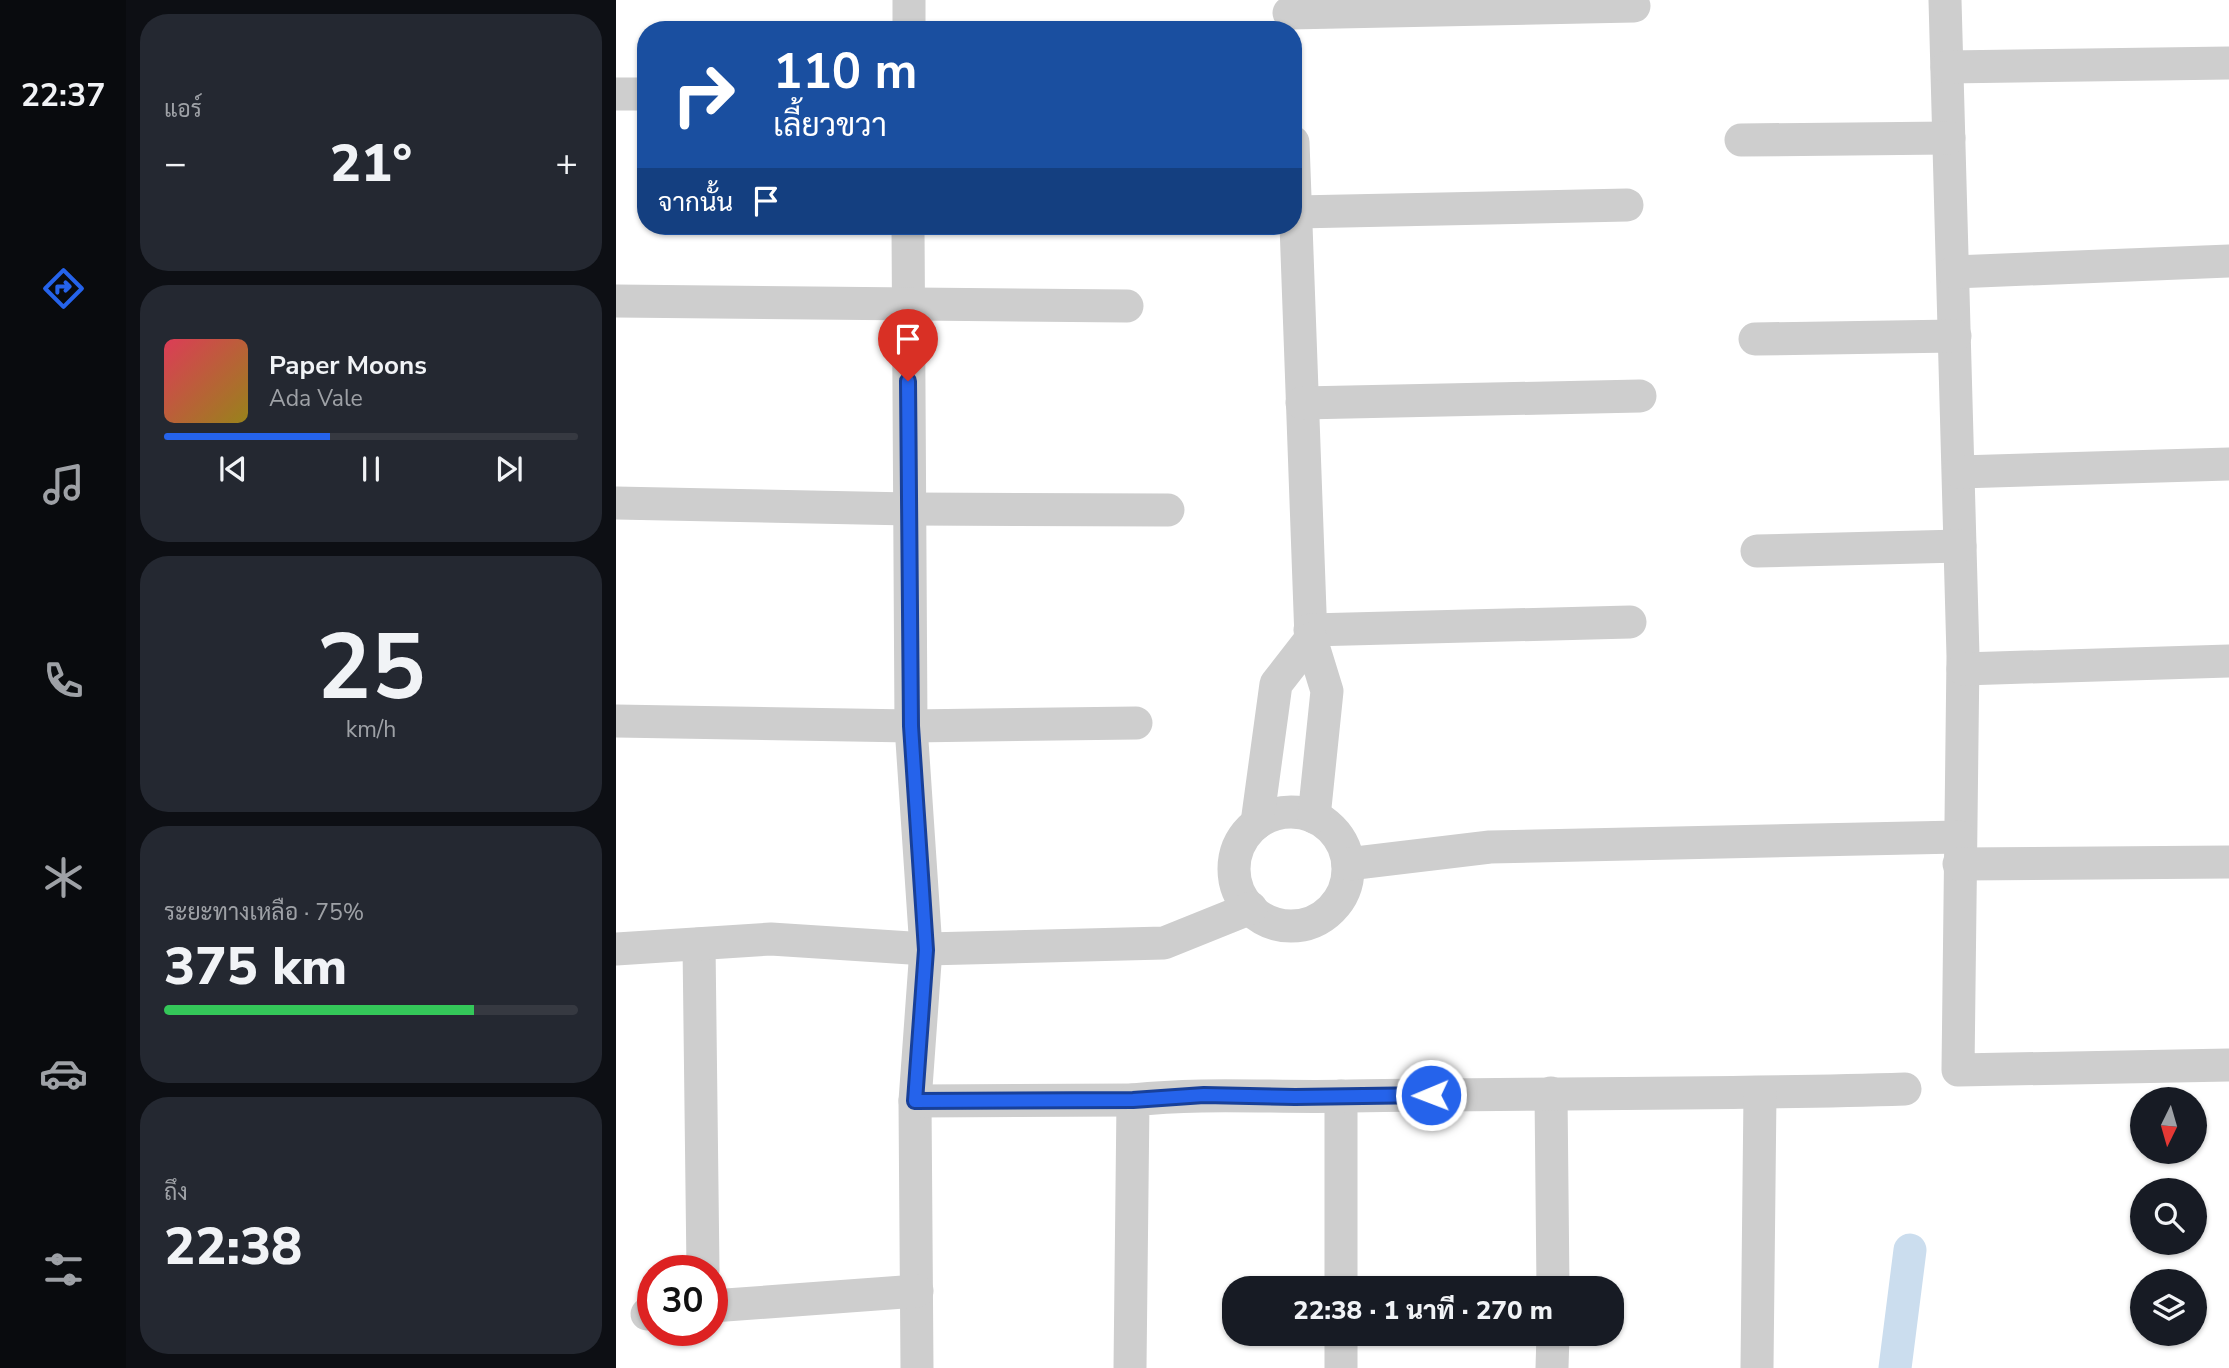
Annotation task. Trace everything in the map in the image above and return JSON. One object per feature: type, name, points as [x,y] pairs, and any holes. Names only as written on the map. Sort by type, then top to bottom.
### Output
[{"type":"street","points":[[909,0],[909,21]]},
{"type":"street","points":[[1945,0],[1963,669],[1958,1070],[2229,1065]]},
{"type":"street","points":[[1289,14],[1634,6]]},
{"type":"street","points":[[1947,67],[2229,63]]},
{"type":"street","points":[[616,94],[637,94]]},
{"type":"street","points":[[1741,140],[1949,138]]},
{"type":"street","points":[[1302,212],[1627,205]]},
{"type":"street","points":[[908,235],[911,726],[926,950],[915,1101],[917,1368]]},
{"type":"street","points":[[1297,235],[1310,634],[1327,691],[1314,817]]},
{"type":"street","points":[[1954,272],[2229,261]]},
{"type":"street","points":[[616,300],[1127,306]]},
{"type":"street","points":[[1755,339],[1955,337]]},
{"type":"street","points":[[1302,403],[1640,396]]},
{"type":"street","points":[[1959,472],[2229,464]]},
{"type":"street","points":[[616,503],[910,509],[1168,510]]},
{"type":"street","points":[[1757,551],[1960,546]]},
{"type":"street","points":[[1310,634],[1630,622]]},
{"type":"street","points":[[1257,823],[1276,684],[1310,634]]},
{"type":"street","points":[[1963,669],[2229,661]]},
{"type":"street","points":[[616,721],[911,726],[1136,723]]},
{"type":"street","points":[[1291,812],[1314,817],[1326,824],[1339,838],[1348,857],[1348,876],[1343,895],[1330,911],[1314,922],[1295,926],[1275,923],[1258,916],[1245,903],[1237,887],[1234,870],[1237,852],[1245,836],[1257,823],[1273,815],[1291,812]]},
{"type":"street","points":[[1348,864],[1490,847],[1959,850],[2229,862]]},
{"type":"street","points":[[616,948],[771,939],[926,950],[1164,943],[1251,908]]},
{"type":"street","points":[[699,944],[703,1255]]},
{"type":"street","points":[[915,1101],[1133,1100],[1204,1095],[1760,1093],[1905,1089]]},
{"type":"street","points":[[1551,1093],[1553,1276]]},
{"type":"street","points":[[1757,1368],[1760,1093]]},
{"type":"street","points":[[1341,1096],[1341,1276]]},
{"type":"street","points":[[1130,1368],[1133,1100]]},
{"type":"street","points":[[728,1305],[916,1291]]},
{"type":"street","points":[[1341,1346],[1341,1368]]},
{"type":"street","points":[[1552,1368],[1553,1346]]},
{"type":"waterway","points":[[1895,1368],[1910,1250]]},
{"type":"route","points":[[908,381],[911,726],[926,950],[915,1101],[1133,1100],[1204,1095],[1431,1095]]}]
